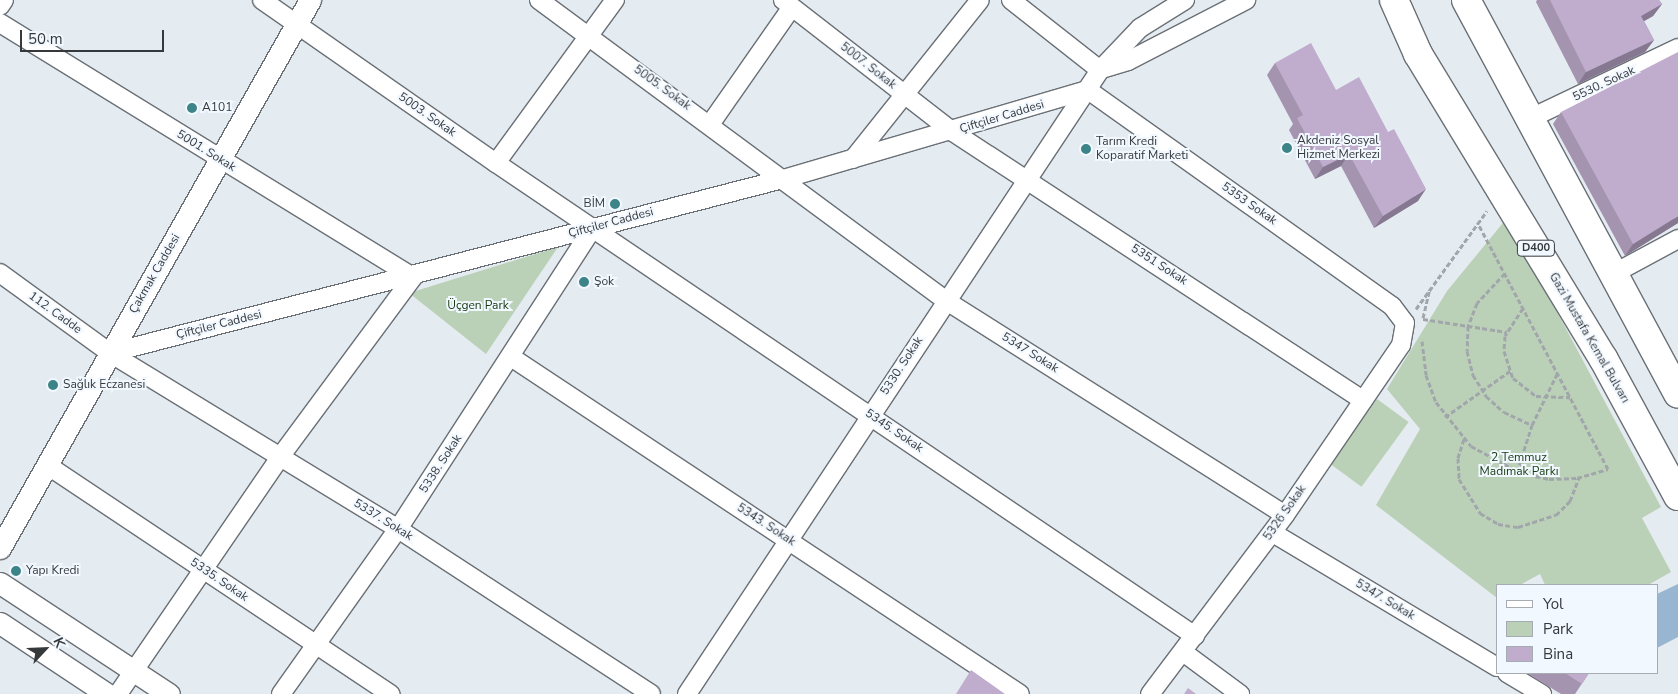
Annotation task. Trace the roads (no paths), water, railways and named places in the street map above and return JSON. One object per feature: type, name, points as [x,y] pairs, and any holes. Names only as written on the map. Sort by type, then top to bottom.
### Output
[{"type":"highway","name":"Gazi Mustafa Kemal Bulvarı","points":[[1394,0],[1418,54],[1603,358],[1678,496]]},
{"type":"highway","points":[[1466,0],[1678,392]]},
{"type":"street","points":[[0,6],[4,0]]},
{"type":"street","name":"5003. Sokak","points":[[262,0],[593,228]]},
{"type":"street","name":"Çakmak Caddesi","points":[[0,548],[310,0]]},
{"type":"street","name":"5005. Sokak","points":[[539,0],[711,123],[783,179]]},
{"type":"street","points":[[496,163],[615,0]]},
{"type":"street","points":[[853,159],[980,0]]},
{"type":"street","points":[[1011,0],[1100,70]]},
{"type":"street","points":[[1088,90],[1100,70],[1140,28],[1185,0]]},
{"type":"street","points":[[1100,70],[1128,61],[1246,0]]},
{"type":"street","points":[[711,123],[788,3]]},
{"type":"street","name":"5007. Sokak","points":[[788,3],[953,132]]},
{"type":"street","name":"5001. Sokak","points":[[0,23],[219,160],[414,276]]},
{"type":"street","name":"5530. Sokak","points":[[1529,119],[1678,48]]},
{"type":"street","name":"Çiftçiler Caddesi","points":[[110,353],[414,276],[783,179],[953,132],[1088,90]]},
{"type":"street","name":"5330. Sokak","points":[[687,694],[945,300],[1029,180],[1088,90]]},
{"type":"street","name":"5353 Sokak","points":[[1088,90],[1392,306],[1405,323]]},
{"type":"street","name":"5351 Sokak","points":[[953,132],[1363,400]]},
{"type":"street","name":"5347 Sokak","points":[[783,179],[945,300],[1286,514]]},
{"type":"street","name":"5338. Sokak","points":[[281,694],[398,529],[593,228]]},
{"type":"street","name":"5345. Sokak","points":[[593,228],[1195,636]]},
{"type":"street","points":[[1613,274],[1678,239]]},
{"type":"street","name":"112. Cadde","points":[[0,273],[110,353]]},
{"type":"street","points":[[118,694],[131,669],[280,457],[414,276]]},
{"type":"street","name":"5326 Sokak","points":[[1150,694],[1286,514],[1401,345],[1405,323]]},
{"type":"street","name":"5337. Sokak","points":[[110,353],[398,529],[651,694]]},
{"type":"street","name":"5343. Sokak","points":[[510,357],[1020,694]]},
{"type":"street","name":"5335. Sokak","points":[[47,465],[391,694]]},
{"type":"street","name":"5347. Sokak","points":[[1272,533],[1496,666]]},
{"type":"street","points":[[0,583],[169,694]]},
{"type":"street","points":[[0,622],[107,694]]},
{"type":"street","points":[[1183,652],[1240,694]]},
{"type":"street","points":[[1509,674],[1542,694]]},
{"type":"water","points":[[1678,584],[1678,637],[1658,647],[1658,594]]},
{"type":"place","name":"A101","points":[[192,108]]},
{"type":"place","name":"Akdeniz Sosyal Hizmet Merkezi","points":[[1287,148]]},
{"type":"place","name":"Tarım Kredi Koparatif Marketi","points":[[1086,149]]},
{"type":"place","name":"BİM","points":[[615,204]]},
{"type":"place","name":"Şok","points":[[584,282]]},
{"type":"place","name":"Sağlık Eczanesi","points":[[53,385]]},
{"type":"place","name":"Yapı Kredi","points":[[16,571]]},
{"type":"park label","name":"Üçgen Park","points":[[478,306]]},
{"type":"park label","name":"2 Temmuz Madımak Parkı","points":[[1519,465]]}]
